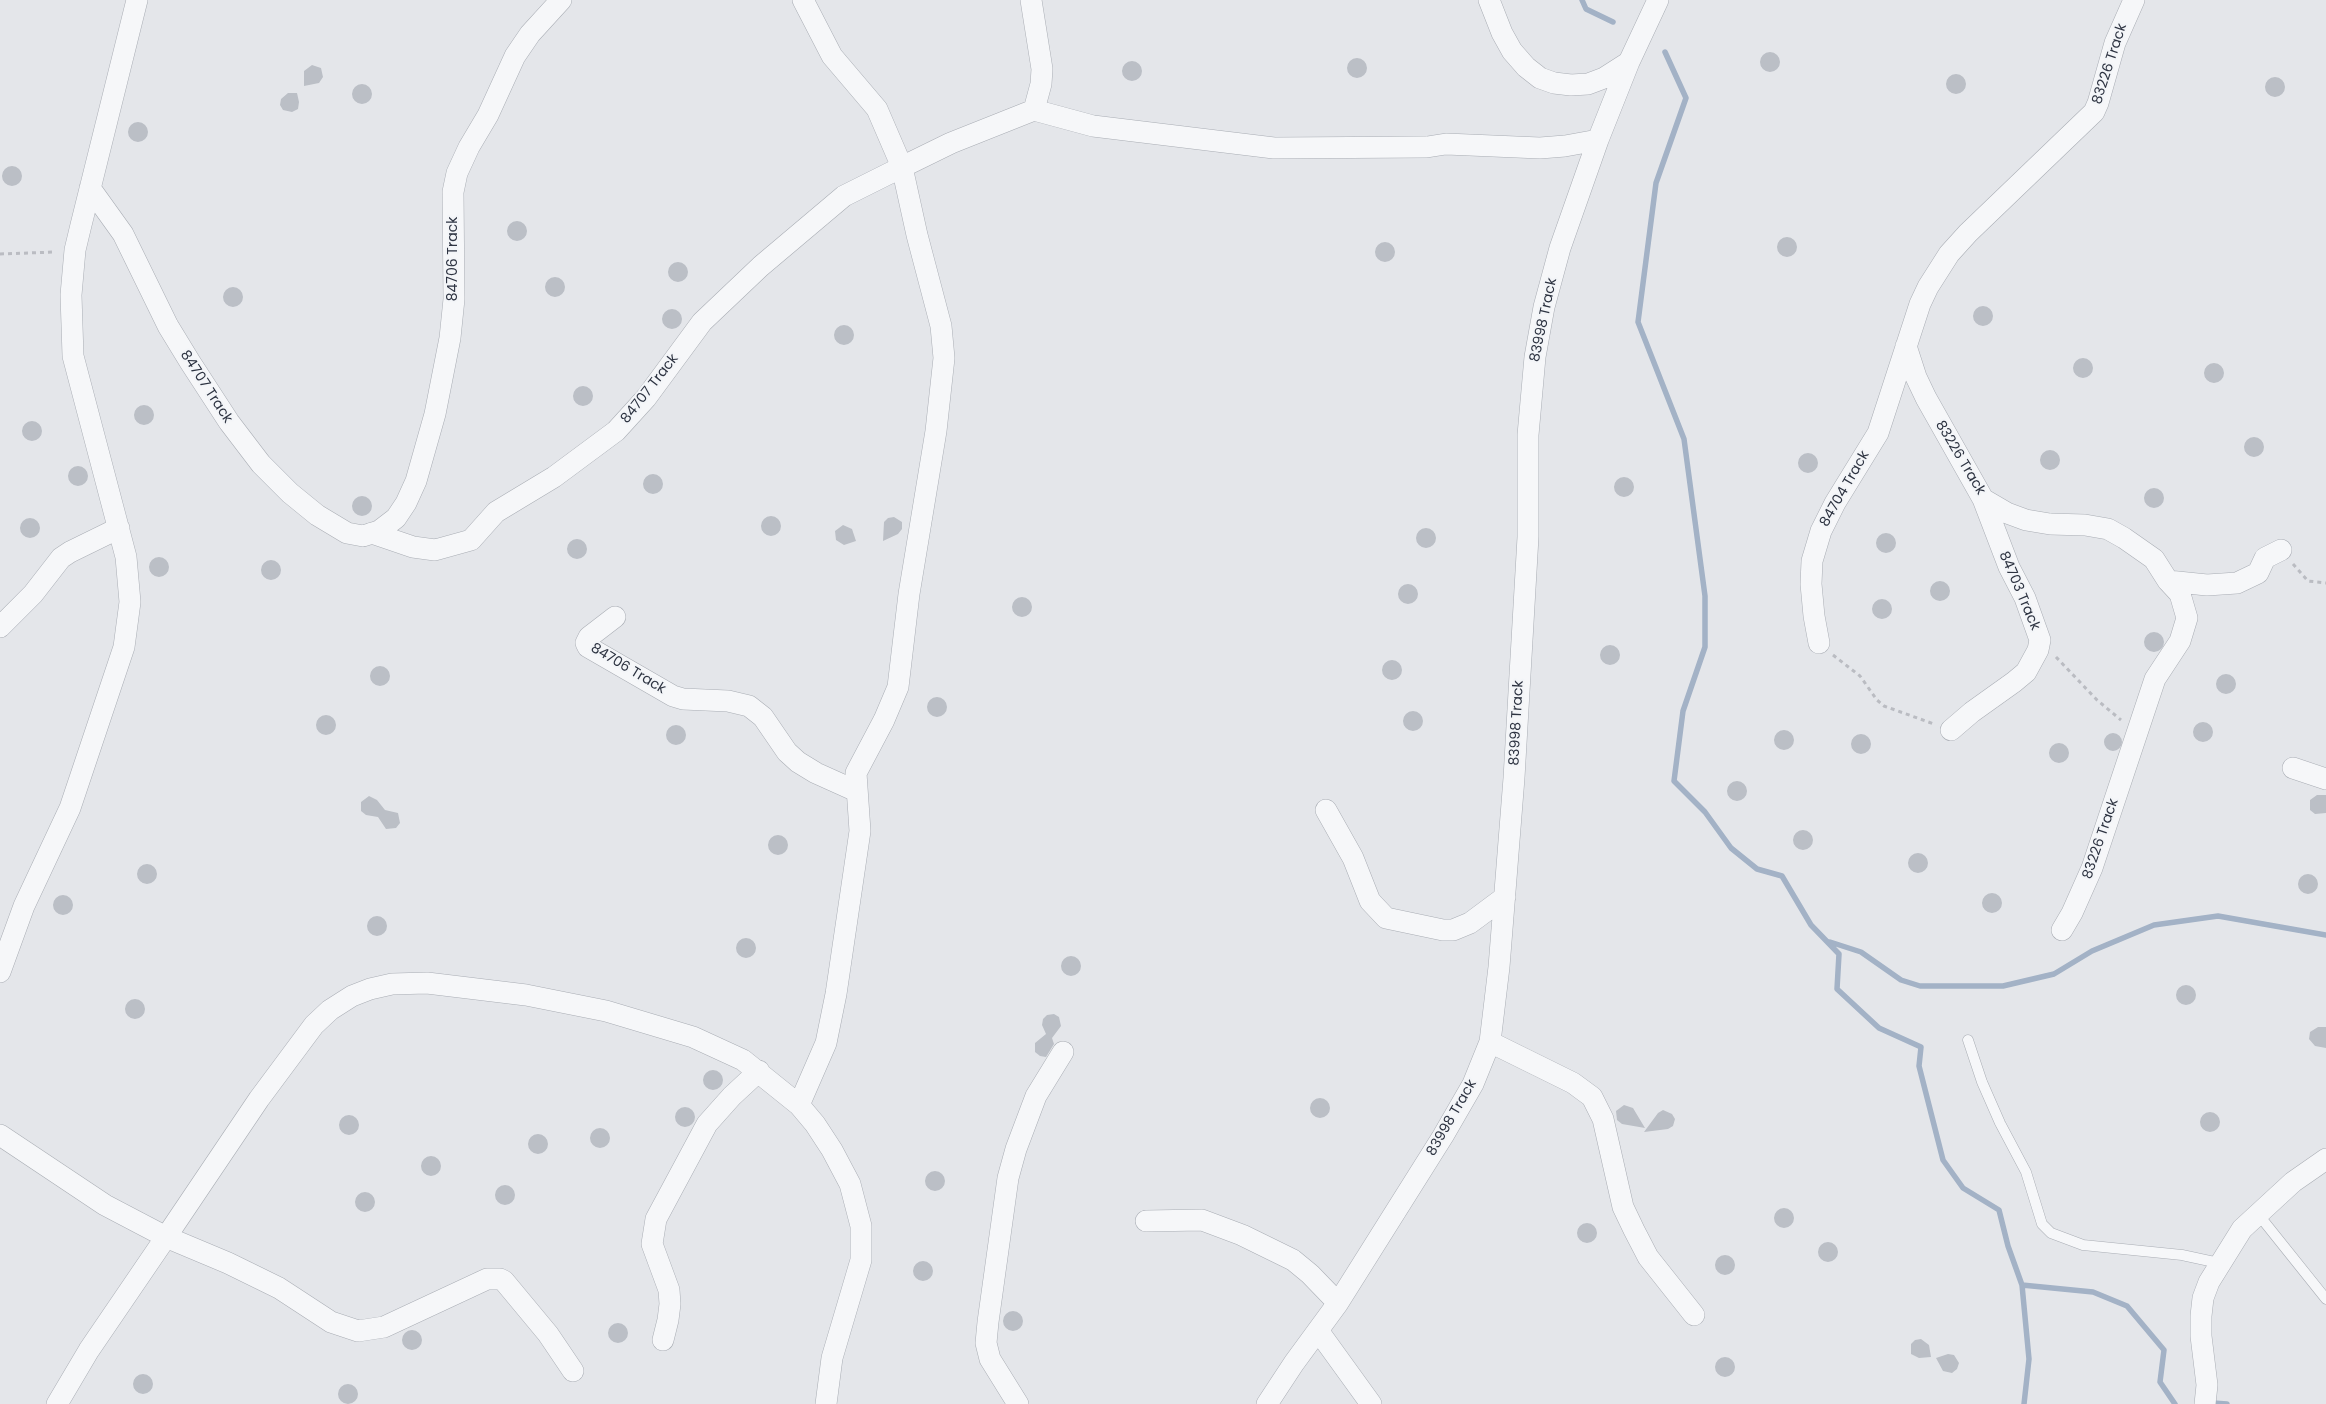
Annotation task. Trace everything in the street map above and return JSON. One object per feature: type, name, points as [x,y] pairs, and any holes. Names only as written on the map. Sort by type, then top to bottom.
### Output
[{"type":"street","points":[[0,972],[24,906],[77,789],[124,647],[130,602],[129,577],[119,528],[73,356],[72,295],[75,250],[137,0]]},
{"type":"street","name":"84706 Track","points":[[376,532],[396,518],[406,502],[416,481],[435,414],[450,338],[454,299],[453,192],[457,173],[469,147],[488,116],[515,56],[530,34],[561,0]]},
{"type":"street","points":[[799,1105],[822,1058],[830,1026],[860,831],[856,773],[887,714],[898,687],[909,594],[936,431],[944,358],[942,326],[917,235],[902,166],[878,109],[832,56],[802,0]]},
{"type":"street","points":[[1031,0],[1042,69],[1041,84],[1034,110],[1092,126],[1274,148],[1427,147],[1446,144],[1540,148],[1598,140]]},
{"type":"street","points":[[1489,0],[1502,34],[1512,51],[1526,67],[1540,78],[1554,83],[1588,84],[1604,78],[1629,62]]},
{"type":"street","name":"83998 Track","points":[[1267,1404],[1294,1363],[1319,1332],[1338,1304],[1444,1136],[1473,1084],[1490,1042],[1505,897],[1528,536],[1528,435],[1535,358],[1544,307],[1560,248],[1598,140],[1629,62],[1658,0]]},
{"type":"street","name":"83226 Track","points":[[2062,930],[2072,913],[2092,868],[2155,679],[2180,641],[2185,628],[2186,618],[2180,594],[2168,581],[2154,559],[2108,529],[2026,520],[2007,513],[1984,499],[1926,398],[1916,377],[1906,346],[1920,304],[1937,271],[1949,254],[1968,233],[2094,112],[2115,43],[2134,0]]},
{"type":"street","name":"84707 Track","points":[[90,188],[123,234],[168,326],[190,362],[228,422],[261,464],[290,493],[317,515],[347,533],[363,536],[376,532],[413,547],[436,550],[471,540],[496,512],[554,477],[616,431],[646,398],[702,322],[761,266],[844,196],[951,143],[1034,110]]},
{"type":"street","name":"84704 Track","points":[[1819,643],[1811,584],[1812,561],[1820,531],[1878,432],[1906,346]]},
{"type":"street","name":"84703 Track","points":[[1984,499],[2009,567],[2025,598],[2040,640]]},
{"type":"street","points":[[0,627],[33,594],[61,558],[119,528]]},
{"type":"street","points":[[2168,581],[2207,585],[2237,583],[2258,573],[2265,558],[2282,550]]},
{"type":"street","name":"84706 Track","points":[[615,617],[589,637],[586,643],[588,647],[673,696],[683,699],[728,701],[749,706],[763,717],[787,752],[798,762],[816,774],[856,791]]},
{"type":"street","points":[[1951,730],[2026,672],[2038,650],[2040,640]]},
{"type":"street","points":[[2293,768],[2326,779]]},
{"type":"street","points":[[1326,810],[1353,858],[1370,901],[1386,918],[1443,930],[1453,930],[1470,923],[1505,897]]},
{"type":"street","points":[[57,1404],[88,1350],[259,1099],[314,1025],[345,1000],[370,989],[392,984],[427,984],[459,986],[526,995],[606,1011],[693,1037],[725,1051],[759,1071],[799,1105],[815,1124],[832,1150],[850,1184],[861,1226],[860,1260],[832,1358],[826,1404]]},
{"type":"street","points":[[1490,1042],[1573,1083],[1592,1097],[1602,1118],[1623,1207],[1648,1258],[1694,1316]]},
{"type":"street","points":[[1018,1404],[990,1359],[986,1343],[988,1322],[1008,1178],[1016,1149],[1036,1096],[1063,1052]]},
{"type":"street","points":[[663,1340],[670,1304],[669,1290],[652,1244],[656,1219],[707,1124],[732,1096],[759,1071]]},
{"type":"street","points":[[0,1135],[105,1205],[166,1237],[228,1263],[287,1293],[331,1322],[358,1331],[384,1327],[486,1279],[500,1279],[504,1281],[548,1334],[573,1370]]},
{"type":"street","points":[[2205,1404],[2207,1385],[2200,1316],[2203,1298],[2220,1263],[2242,1229],[2293,1182],[2326,1159]]},
{"type":"street","points":[[1146,1221],[1202,1220],[1242,1235],[1293,1260],[1310,1274],[1338,1304]]},
{"type":"street","points":[[1319,1332],[1370,1404]]},
{"type":"lane","points":[[1968,1040],[1982,1082],[2000,1123],[2026,1172],[2042,1224],[2050,1233],[2083,1245],[2182,1255],[2220,1263]]},
{"type":"lane","points":[[2258,1214],[2326,1299]]},
{"type":"path","points":[[0,254],[75,250]]},
{"type":"path","points":[[2282,550],[2308,581],[2326,583]]},
{"type":"path","name":"84703 Track","points":[[2040,640],[2097,700],[2137,733]]},
{"type":"path","points":[[1819,643],[1860,676],[1877,700],[1884,706],[1951,730]]},
{"type":"building","points":[[1770,52],[1777,55],[1780,62],[1777,69],[1770,72],[1763,69],[1760,62],[1763,55]]},
{"type":"building","points":[[1357,58],[1364,61],[1367,68],[1364,75],[1357,78],[1350,75],[1347,68],[1350,61]]},
{"type":"building","points":[[1132,61],[1139,64],[1142,71],[1139,78],[1132,81],[1125,78],[1122,71],[1125,64]]},
{"type":"building","points":[[312,65],[321,68],[323,77],[319,83],[304,86],[304,71]]},
{"type":"building","points":[[1956,74],[1963,77],[1966,84],[1963,91],[1956,94],[1949,91],[1946,84],[1949,77]]},
{"type":"building","points":[[2275,77],[2282,80],[2285,87],[2282,94],[2275,97],[2268,94],[2265,87],[2268,80]]},
{"type":"building","points":[[362,84],[369,87],[372,94],[369,101],[362,104],[355,101],[352,94],[355,87]]},
{"type":"building","points":[[288,93],[297,93],[299,102],[298,109],[292,112],[283,110],[280,105],[281,99]]},
{"type":"building","points":[[138,122],[145,125],[148,132],[145,139],[138,142],[131,139],[128,132],[131,125]]},
{"type":"building","points":[[12,166],[19,169],[22,176],[19,183],[12,186],[5,183],[2,176],[5,169]]},
{"type":"building","points":[[517,221],[524,224],[527,231],[524,238],[517,241],[510,238],[507,231],[510,224]]},
{"type":"building","points":[[1787,237],[1794,240],[1797,247],[1794,254],[1787,257],[1780,254],[1777,247],[1780,240]]},
{"type":"building","points":[[1385,242],[1392,245],[1395,252],[1392,259],[1385,262],[1378,259],[1375,252],[1378,245]]},
{"type":"building","points":[[678,262],[685,265],[688,272],[685,279],[678,282],[671,279],[668,272],[671,265]]},
{"type":"building","points":[[555,277],[562,280],[565,287],[562,294],[555,297],[548,294],[545,287],[548,280]]},
{"type":"building","points":[[233,287],[240,290],[243,297],[240,304],[233,307],[226,304],[223,297],[226,290]]},
{"type":"building","points":[[1983,306],[1990,309],[1993,316],[1990,323],[1983,326],[1976,323],[1973,316],[1976,309]]},
{"type":"building","points":[[672,309],[679,312],[682,319],[679,326],[672,329],[665,326],[662,319],[665,312]]},
{"type":"building","points":[[844,325],[851,328],[854,335],[851,342],[844,345],[837,342],[834,335],[837,328]]},
{"type":"building","points":[[2083,358],[2090,361],[2093,368],[2090,375],[2083,378],[2076,375],[2073,368],[2076,361]]},
{"type":"building","points":[[2214,363],[2221,366],[2224,373],[2221,380],[2214,383],[2207,380],[2204,373],[2207,366]]},
{"type":"building","points":[[583,386],[590,389],[593,396],[590,403],[583,406],[576,403],[573,396],[576,389]]},
{"type":"building","points":[[144,405],[151,408],[154,415],[151,422],[144,425],[137,422],[134,415],[137,408]]},
{"type":"building","points":[[32,421],[39,424],[42,431],[39,438],[32,441],[25,438],[22,431],[25,424]]},
{"type":"building","points":[[2254,437],[2261,440],[2264,447],[2261,454],[2254,457],[2247,454],[2244,447],[2247,440]]},
{"type":"building","points":[[2050,450],[2057,453],[2060,460],[2057,467],[2050,470],[2043,467],[2040,460],[2043,453]]},
{"type":"building","points":[[1808,453],[1815,456],[1818,463],[1815,470],[1808,473],[1801,470],[1798,463],[1801,456]]},
{"type":"building","points":[[78,466],[85,469],[88,476],[85,483],[78,486],[71,483],[68,476],[71,469]]},
{"type":"building","points":[[653,474],[660,477],[663,484],[660,491],[653,494],[646,491],[643,484],[646,477]]},
{"type":"building","points":[[1624,477],[1631,480],[1634,487],[1631,494],[1624,497],[1617,494],[1614,487],[1617,480]]},
{"type":"building","points":[[2154,488],[2161,491],[2164,498],[2161,505],[2154,508],[2147,505],[2144,498],[2147,491]]},
{"type":"building","points":[[362,496],[369,499],[372,506],[369,513],[362,516],[355,513],[352,506],[355,499]]},
{"type":"building","points":[[771,516],[778,519],[781,526],[778,533],[771,536],[764,533],[761,526],[764,519]]},
{"type":"building","points":[[894,517],[902,522],[902,529],[898,534],[883,541],[884,522],[888,518]]},
{"type":"building","points":[[30,518],[37,521],[40,528],[37,535],[30,538],[23,535],[20,528],[23,521]]},
{"type":"building","points":[[843,525],[852,529],[856,541],[844,545],[836,540],[835,531]]},
{"type":"building","points":[[1426,528],[1433,531],[1436,538],[1433,545],[1426,548],[1419,545],[1416,538],[1419,531]]},
{"type":"building","points":[[1886,533],[1893,536],[1896,543],[1893,550],[1886,553],[1879,550],[1876,543],[1879,536]]},
{"type":"building","points":[[577,539],[584,542],[587,549],[584,556],[577,559],[570,556],[567,549],[570,542]]},
{"type":"building","points":[[159,557],[166,560],[169,567],[166,574],[159,577],[152,574],[149,567],[152,560]]},
{"type":"building","points":[[271,560],[278,563],[281,570],[278,577],[271,580],[264,577],[261,570],[264,563]]},
{"type":"building","points":[[1940,581],[1947,584],[1950,591],[1947,598],[1940,601],[1933,598],[1930,591],[1933,584]]},
{"type":"building","points":[[1408,584],[1415,587],[1418,594],[1415,601],[1408,604],[1401,601],[1398,594],[1401,587]]},
{"type":"building","points":[[1022,597],[1029,600],[1032,607],[1029,614],[1022,617],[1015,614],[1012,607],[1015,600]]},
{"type":"building","points":[[1882,599],[1889,602],[1892,609],[1889,616],[1882,619],[1875,616],[1872,609],[1875,602]]},
{"type":"building","points":[[2154,632],[2161,635],[2164,642],[2161,649],[2154,652],[2147,649],[2144,642],[2147,635]]},
{"type":"building","points":[[1610,645],[1617,648],[1620,655],[1617,662],[1610,665],[1603,662],[1600,655],[1603,648]]},
{"type":"building","points":[[1392,660],[1399,663],[1402,670],[1399,677],[1392,680],[1385,677],[1382,670],[1385,663]]},
{"type":"building","points":[[380,666],[387,669],[390,676],[387,683],[380,686],[373,683],[370,676],[373,669]]},
{"type":"building","points":[[2226,674],[2233,677],[2236,684],[2233,691],[2226,694],[2219,691],[2216,684],[2219,677]]},
{"type":"building","points":[[937,697],[944,700],[947,707],[944,714],[937,717],[930,714],[927,707],[930,700]]},
{"type":"building","points":[[1413,711],[1420,714],[1423,721],[1420,728],[1413,731],[1406,728],[1403,721],[1406,714]]},
{"type":"building","points":[[326,715],[333,718],[336,725],[333,732],[326,735],[319,732],[316,725],[319,718]]},
{"type":"building","points":[[2203,722],[2210,725],[2213,732],[2210,739],[2203,742],[2196,739],[2193,732],[2196,725]]},
{"type":"building","points":[[676,725],[683,728],[686,735],[683,742],[676,745],[669,742],[666,735],[669,728]]},
{"type":"building","points":[[1784,730],[1791,733],[1794,740],[1791,747],[1784,750],[1777,747],[1774,740],[1777,733]]},
{"type":"building","points":[[2109,733],[2117,733],[2122,738],[2120,749],[2109,751],[2104,746],[2104,738]]},
{"type":"building","points":[[1861,734],[1868,737],[1871,744],[1868,751],[1861,754],[1854,751],[1851,744],[1854,737]]},
{"type":"building","points":[[2059,743],[2066,746],[2069,753],[2066,760],[2059,763],[2052,760],[2049,753],[2052,746]]},
{"type":"building","points":[[1737,781],[1744,784],[1747,791],[1744,798],[1737,801],[1730,798],[1727,791],[1730,784]]},
{"type":"building","points":[[2317,795],[2326,795],[2326,813],[2315,814],[2310,810],[2310,800]]},
{"type":"building","points":[[369,796],[377,800],[385,810],[398,813],[400,823],[396,828],[386,829],[378,817],[366,815],[361,811],[361,802]]},
{"type":"building","points":[[1803,830],[1810,833],[1813,840],[1810,847],[1803,850],[1796,847],[1793,840],[1796,833]]},
{"type":"building","points":[[778,835],[785,838],[788,845],[785,852],[778,855],[771,852],[768,845],[771,838]]},
{"type":"building","points":[[1918,853],[1925,856],[1928,863],[1925,870],[1918,873],[1911,870],[1908,863],[1911,856]]},
{"type":"building","points":[[147,864],[154,867],[157,874],[154,881],[147,884],[140,881],[137,874],[140,867]]},
{"type":"building","points":[[2308,874],[2315,877],[2318,884],[2315,891],[2308,894],[2301,891],[2298,884],[2301,877]]},
{"type":"building","points":[[1992,893],[1999,896],[2002,903],[1999,910],[1992,913],[1985,910],[1982,903],[1985,896]]},
{"type":"building","points":[[63,895],[70,898],[73,905],[70,912],[63,915],[56,912],[53,905],[56,898]]},
{"type":"building","points":[[377,916],[384,919],[387,926],[384,933],[377,936],[370,933],[367,926],[370,919]]},
{"type":"building","points":[[746,938],[753,941],[756,948],[753,955],[746,958],[739,955],[736,948],[739,941]]},
{"type":"building","points":[[1071,956],[1078,959],[1081,966],[1078,973],[1071,976],[1064,973],[1061,966],[1064,959]]},
{"type":"building","points":[[2186,985],[2193,988],[2196,995],[2193,1002],[2186,1005],[2179,1002],[2176,995],[2179,988]]},
{"type":"building","points":[[135,999],[142,1002],[145,1009],[142,1016],[135,1019],[128,1016],[125,1009],[128,1002]]},
{"type":"building","points":[[1054,1014],[1059,1017],[1061,1026],[1052,1038],[1054,1044],[1046,1057],[1040,1056],[1035,1052],[1035,1043],[1046,1034],[1042,1025],[1043,1019],[1047,1015]]},
{"type":"building","points":[[2318,1027],[2326,1027],[2326,1048],[2315,1046],[2309,1039],[2310,1032]]},
{"type":"building","points":[[713,1070],[720,1073],[723,1080],[720,1087],[713,1090],[706,1087],[703,1080],[706,1073]]},
{"type":"building","points":[[1320,1098],[1327,1101],[1330,1108],[1327,1115],[1320,1118],[1313,1115],[1310,1108],[1313,1101]]},
{"type":"building","points":[[1624,1105],[1633,1108],[1645,1128],[1622,1124],[1617,1120],[1616,1111]]},
{"type":"building","points":[[685,1107],[692,1110],[695,1117],[692,1124],[685,1127],[678,1124],[675,1117],[678,1110]]},
{"type":"building","points":[[1663,1110],[1672,1114],[1675,1119],[1673,1126],[1668,1129],[1644,1132],[1658,1113]]},
{"type":"building","points":[[2210,1112],[2217,1115],[2220,1122],[2217,1129],[2210,1132],[2203,1129],[2200,1122],[2203,1115]]},
{"type":"building","points":[[349,1115],[356,1118],[359,1125],[356,1132],[349,1135],[342,1132],[339,1125],[342,1118]]},
{"type":"building","points":[[600,1128],[607,1131],[610,1138],[607,1145],[600,1148],[593,1145],[590,1138],[593,1131]]},
{"type":"building","points":[[538,1134],[545,1137],[548,1144],[545,1151],[538,1154],[531,1151],[528,1144],[531,1137]]},
{"type":"building","points":[[431,1156],[438,1159],[441,1166],[438,1173],[431,1176],[424,1173],[421,1166],[424,1159]]},
{"type":"building","points":[[935,1171],[942,1174],[945,1181],[942,1188],[935,1191],[928,1188],[925,1181],[928,1174]]},
{"type":"building","points":[[505,1185],[512,1188],[515,1195],[512,1202],[505,1205],[498,1202],[495,1195],[498,1188]]},
{"type":"building","points":[[365,1192],[372,1195],[375,1202],[372,1209],[365,1212],[358,1209],[355,1202],[358,1195]]},
{"type":"building","points":[[1784,1208],[1791,1211],[1794,1218],[1791,1225],[1784,1228],[1777,1225],[1774,1218],[1777,1211]]},
{"type":"building","points":[[1587,1223],[1594,1226],[1597,1233],[1594,1240],[1587,1243],[1580,1240],[1577,1233],[1580,1226]]},
{"type":"building","points":[[1828,1242],[1835,1245],[1838,1252],[1835,1259],[1828,1262],[1821,1259],[1818,1252],[1821,1245]]},
{"type":"building","points":[[1725,1255],[1732,1258],[1735,1265],[1732,1272],[1725,1275],[1718,1272],[1715,1265],[1718,1258]]},
{"type":"building","points":[[923,1261],[930,1264],[933,1271],[930,1278],[923,1281],[916,1278],[913,1271],[916,1264]]},
{"type":"building","points":[[1013,1311],[1020,1314],[1023,1321],[1020,1328],[1013,1331],[1006,1328],[1003,1321],[1006,1314]]},
{"type":"building","points":[[618,1323],[625,1326],[628,1333],[625,1340],[618,1343],[611,1340],[608,1333],[611,1326]]},
{"type":"building","points":[[412,1330],[419,1333],[422,1340],[419,1347],[412,1350],[405,1347],[402,1340],[405,1333]]},
{"type":"building","points":[[1921,1339],[1929,1345],[1931,1357],[1919,1358],[1911,1354],[1911,1344],[1915,1340]]},
{"type":"building","points":[[1948,1354],[1954,1355],[1959,1363],[1957,1369],[1952,1373],[1943,1371],[1936,1358]]},
{"type":"building","points":[[1725,1357],[1732,1360],[1735,1367],[1732,1374],[1725,1377],[1718,1374],[1715,1367],[1718,1360]]},
{"type":"building","points":[[143,1374],[150,1377],[153,1384],[150,1391],[143,1394],[136,1391],[133,1384],[136,1377]]},
{"type":"building","points":[[348,1384],[355,1387],[358,1394],[355,1401],[348,1404],[341,1401],[338,1394],[341,1387]]},
{"type":"waterway","points":[[1582,0],[1586,9],[1613,22]]},
{"type":"waterway","points":[[1665,52],[1686,98],[1656,183],[1638,322],[1684,439],[1705,596],[1705,647],[1683,711],[1674,781],[1705,812],[1731,848],[1757,869],[1782,876],[1811,925],[1839,954],[1837,989],[1879,1028],[1921,1047],[1919,1066],[1943,1160],[1963,1188],[1999,1210],[2008,1246],[2022,1285],[2093,1292],[2127,1306],[2164,1350],[2160,1382],[2175,1404]]},
{"type":"waterway","points":[[1830,942],[1861,952],[1901,980],[1920,986],[2003,986],[2054,974],[2092,951],[2154,925],[2218,916],[2326,935]]},
{"type":"waterway","points":[[2022,1285],[2029,1359],[2024,1404]]},
{"type":"waterway","points":[[2213,1403],[2227,1404]]}]
